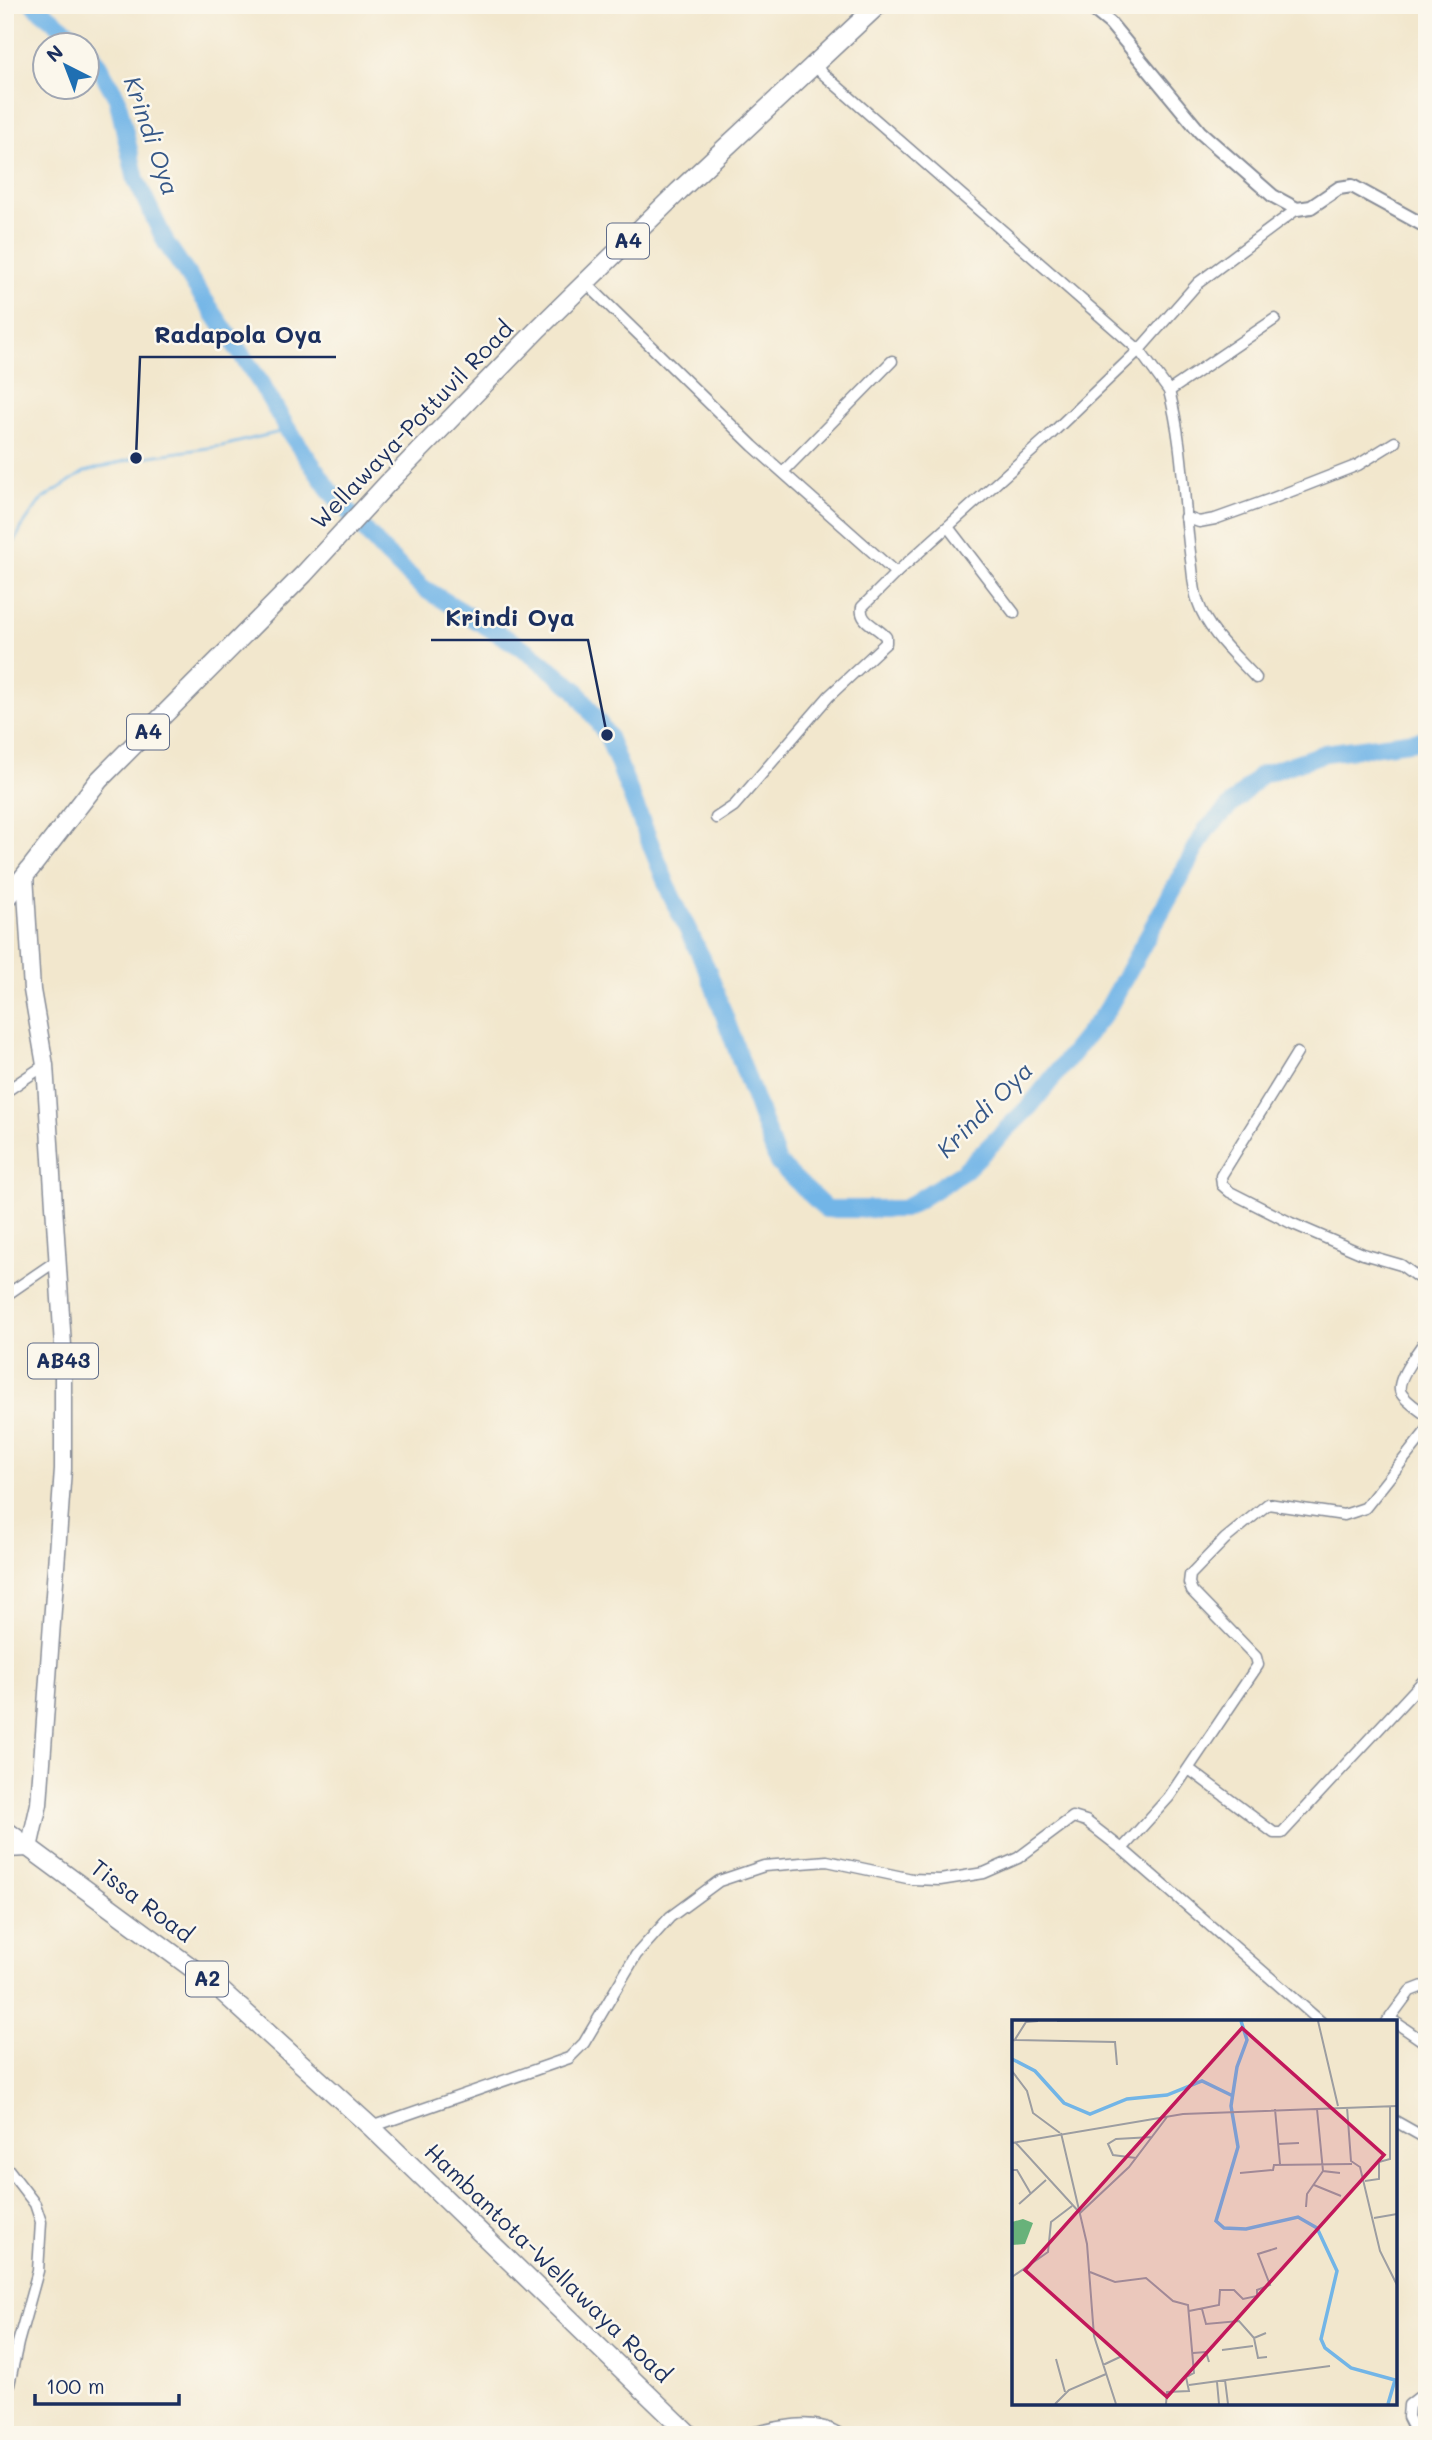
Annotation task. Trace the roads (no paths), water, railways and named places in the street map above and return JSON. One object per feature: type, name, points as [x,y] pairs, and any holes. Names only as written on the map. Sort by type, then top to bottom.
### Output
[{"type":"highway","name":"Wellawaya-Pottuvil Road","points":[[5,901],[99,780],[304,574],[387,484],[679,191],[878,5]]},
{"type":"highway","name":"Tissa Road","points":[[5,1830],[215,1985],[371,2127]]},
{"type":"highway","name":"Hambantota-Wellawaya Road","points":[[371,2127],[690,2435]]},
{"type":"main road","name":"AB43","points":[[25,875],[32,989],[46,1065],[63,1346],[63,1469],[39,1804],[29,1847]]},
{"type":"main road","points":[[5,1849],[29,1847]]},
{"type":"street","points":[[1088,5],[1110,23],[1200,132],[1273,196],[1297,209]]},
{"type":"street","points":[[814,66],[1139,350],[1169,391],[1178,431],[1185,517],[1198,601],[1214,632],[1256,678]]},
{"type":"street","points":[[716,818],[734,806],[829,696],[886,643],[886,637],[879,629],[863,619],[860,612],[862,607],[1139,350],[1198,283],[1297,209],[1311,207],[1339,188],[1352,186],[1427,227]]},
{"type":"street","points":[[586,283],[753,446],[896,573]]},
{"type":"street","points":[[1169,391],[1275,319]]},
{"type":"street","points":[[783,472],[892,361]]},
{"type":"street","points":[[1185,517],[1199,522],[1249,508],[1358,465],[1395,442]]},
{"type":"street","points":[[948,527],[1014,613]]},
{"type":"street","points":[[1297,1053],[1221,1176],[1222,1185],[1230,1192],[1291,1223],[1363,1254],[1401,1265],[1427,1284]]},
{"type":"street","points":[[5,1092],[46,1065]]},
{"type":"street","points":[[5,1296],[56,1261]]},
{"type":"street","points":[[1427,1338],[1401,1379],[1399,1388],[1402,1395],[1427,1416]]},
{"type":"street","points":[[1122,1849],[1169,1797],[1258,1665],[1256,1657],[1192,1591],[1190,1575],[1225,1539],[1268,1504],[1344,1515],[1365,1508],[1427,1430]]},
{"type":"street","points":[[1189,1769],[1274,1833],[1282,1833],[1427,1677]]},
{"type":"street","points":[[371,2127],[569,2058],[584,2043],[636,1955],[670,1917],[719,1881],[764,1866],[827,1861],[912,1879],[940,1880],[984,1873],[1018,1858],[1073,1818],[1086,1821],[1122,1849],[1319,2020]]},
{"type":"street","points":[[1393,2020],[1410,1991],[1423,1986],[1427,1989]]},
{"type":"street","points":[[1397,2024],[1427,2044]]},
{"type":"street","points":[[1397,2122],[1427,2139]]},
{"type":"street","points":[[5,2165],[35,2204],[41,2222],[38,2271],[5,2403]]},
{"type":"street","points":[[1417,2435],[1408,2417],[1409,2405],[1427,2390]]},
{"type":"street","points":[[743,2435],[789,2425],[817,2425],[832,2428],[841,2435]]},
{"type":"waterway","name":"Krindi Oya","points":[[34,5],[68,32]]},
{"type":"waterway","name":"Krindi Oya","points":[[102,72],[117,98],[136,180],[166,243],[331,492],[385,553],[423,588],[529,652],[575,689],[607,735],[671,895],[708,971],[778,1163],[826,1209],[904,1209],[964,1171],[1030,1106],[1107,1010],[1206,830],[1261,775],[1325,753],[1427,741]]},
{"type":"waterway","points":[[5,560],[22,527],[41,500],[84,472],[136,458],[222,446],[288,430]]},
{"type":"place","name":"Radapola Oya","points":[[136,458]]},
{"type":"place","name":"Krindi Oya","points":[[607,735]]}]
